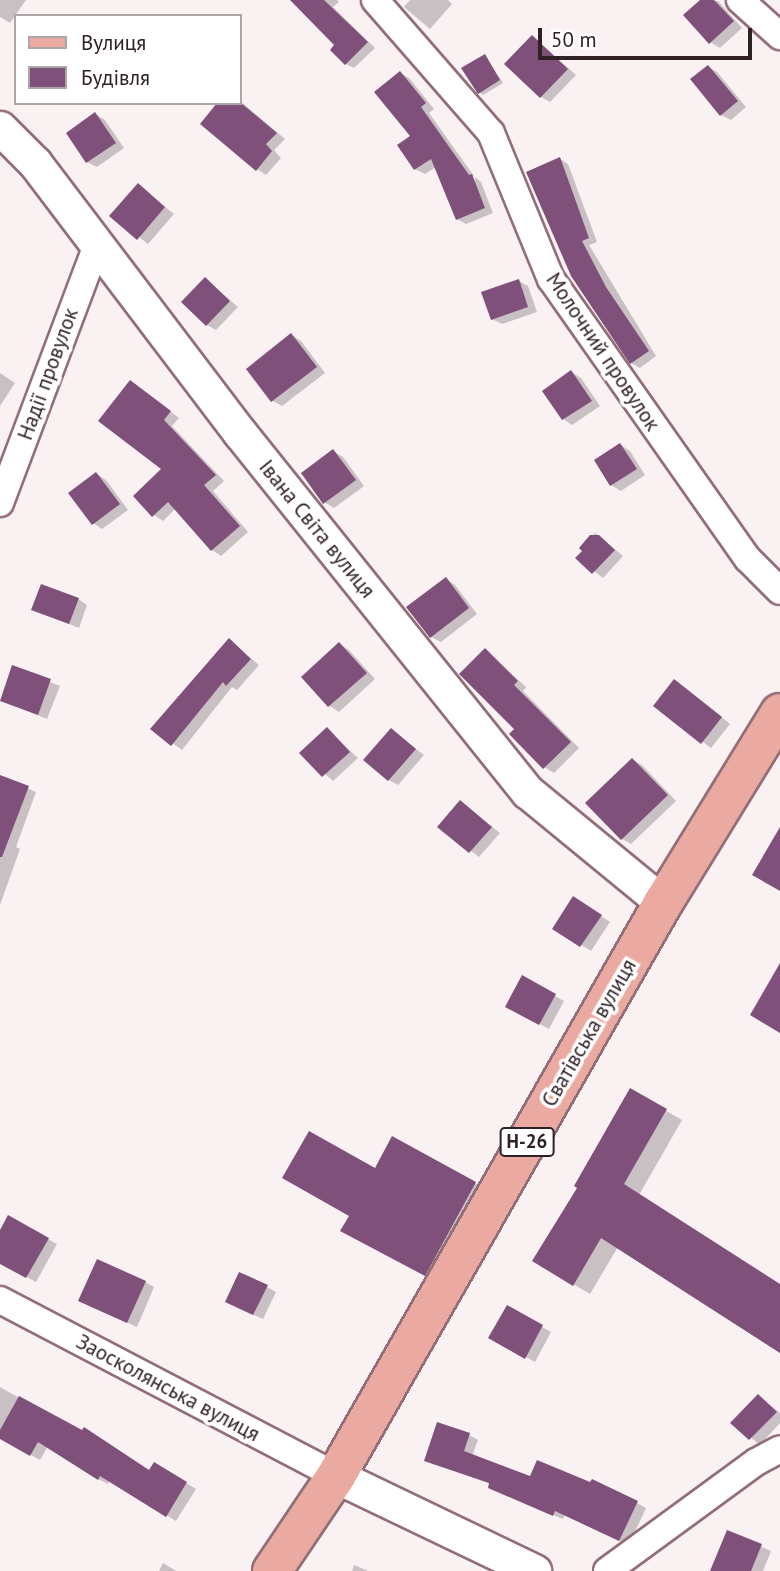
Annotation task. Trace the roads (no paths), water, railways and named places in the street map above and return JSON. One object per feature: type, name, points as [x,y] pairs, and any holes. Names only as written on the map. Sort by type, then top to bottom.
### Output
[{"type":"main road","name":"Сватівська вулиця","points":[[272,1571],[336,1476],[663,903],[780,713]]},
{"type":"street","name":"Молочний провулок","points":[[375,0],[491,133],[551,279],[748,559],[780,591]]},
{"type":"street","points":[[740,0],[780,36]]},
{"type":"street","name":"Івана Світа вулиця","points":[[0,128],[34,163],[240,433],[528,792],[663,903]]},
{"type":"street","name":"Надії провулок","points":[[0,503],[97,245]]},
{"type":"street","name":"Заосколянська вулиця","points":[[0,1300],[336,1476]]},
{"type":"street","points":[[607,1571],[756,1462],[780,1449]]},
{"type":"street","points":[[336,1476],[534,1571]]}]
